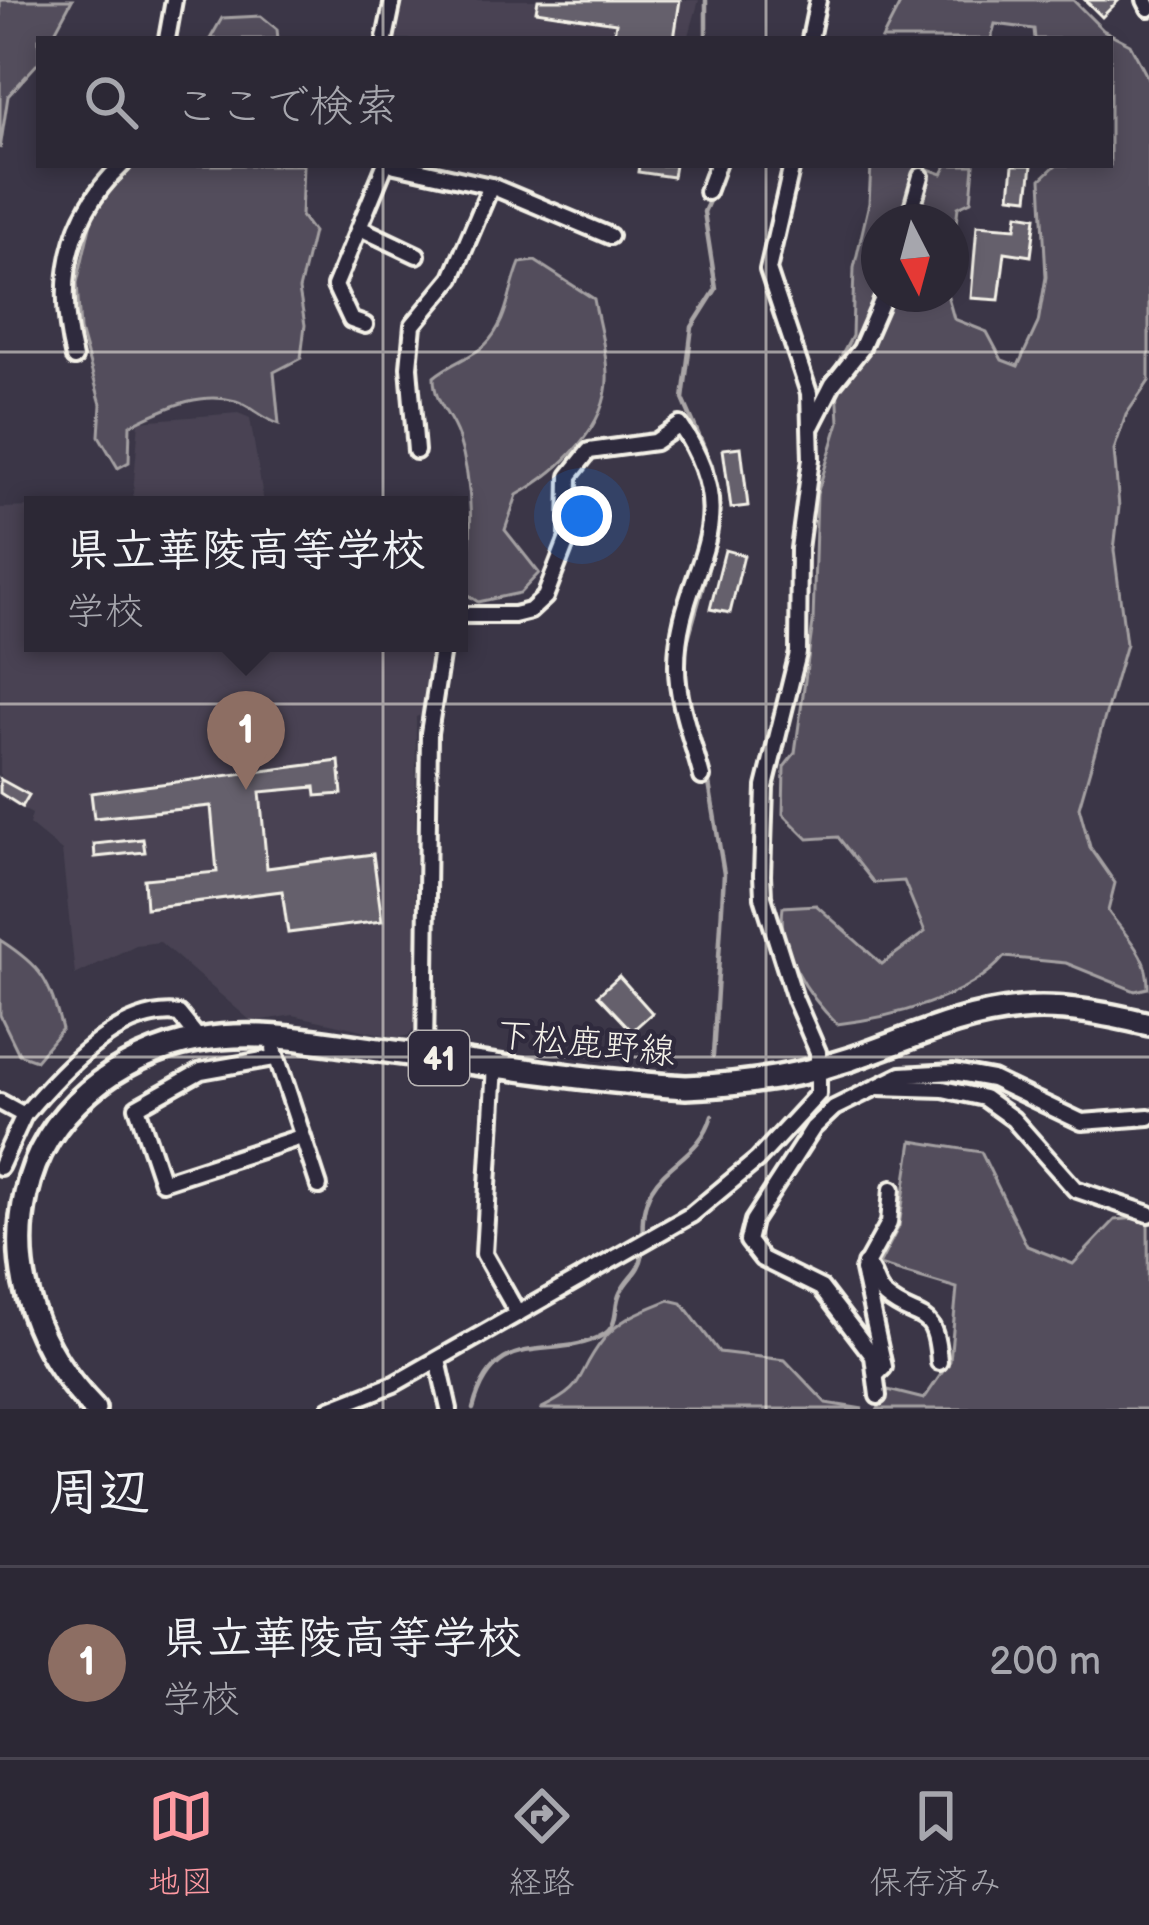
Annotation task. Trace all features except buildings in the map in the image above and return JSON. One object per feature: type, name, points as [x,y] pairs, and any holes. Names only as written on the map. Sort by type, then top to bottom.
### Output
[{"type":"main road","name":"下松鹿野線","points":[[94,1409],[60,1368],[24,1291],[21,1215],[29,1178],[46,1141],[108,1074],[148,1054],[199,1040],[425,1056],[686,1087],[743,1085],[820,1068],[958,1021],[1007,1010],[1068,1009],[1149,1024]]},
{"type":"street","points":[[168,36],[174,0]]},
{"type":"street","points":[[386,36],[393,0]]},
{"type":"street","points":[[811,36],[818,0]]},
{"type":"street","points":[[74,358],[66,306],[72,245],[86,202],[119,168]]},
{"type":"street","points":[[364,325],[351,320],[334,286],[384,168]]},
{"type":"street","points":[[409,168],[490,186],[610,236]]},
{"type":"street","points":[[706,192],[716,168]]},
{"type":"street","points":[[330,1409],[437,1360],[691,1215],[757,1160],[818,1094],[820,1068],[764,897],[762,874],[765,787],[798,653],[799,549],[812,424],[809,393],[768,270],[791,168]]},
{"type":"street","points":[[913,204],[921,176]]},
{"type":"street","points":[[416,452],[409,367],[413,325],[452,278],[490,186]]},
{"type":"street","points":[[360,228],[417,255]]},
{"type":"street","points":[[812,424],[822,414],[833,384],[861,349],[877,312]]},
{"type":"street","points":[[468,614],[530,611],[545,597],[568,538],[566,488],[589,451],[655,442],[680,424],[700,455],[712,535],[676,664],[702,777]]},
{"type":"street","points":[[425,1056],[429,733],[442,652]]},
{"type":"street","points":[[0,1167],[24,1115],[67,1070],[141,1017],[179,1014],[199,1040]]},
{"type":"street","points":[[301,1137],[162,1182],[137,1107],[201,1071],[274,1047],[319,1186]]},
{"type":"street","points":[[495,1065],[484,1254],[518,1314]]},
{"type":"street","points":[[878,1396],[876,1375],[862,1338],[831,1308],[821,1288],[762,1259],[747,1235],[813,1128],[834,1108],[902,1075],[954,1072],[1017,1087],[1082,1123],[1149,1117]]},
{"type":"street","points":[[878,1087],[943,1089],[984,1098],[1013,1118],[1075,1190],[1149,1214]]},
{"type":"street","points":[[818,1094],[834,1108]]},
{"type":"street","points":[[0,1102],[24,1115]]},
{"type":"street","points":[[876,1375],[884,1367],[883,1352],[866,1290],[866,1264],[889,1222],[892,1189]]},
{"type":"street","points":[[866,1264],[886,1297],[925,1313],[937,1334],[939,1362]]},
{"type":"street","points":[[437,1360],[449,1409]]},
{"type":"shaded area","points":[[0,0],[72,0],[53,36],[36,36],[36,65],[8,96],[0,149]]},
{"type":"shaded area","points":[[399,0],[699,0],[689,36],[391,36]]},
{"type":"shaded area","points":[[902,0],[1073,0],[1103,30],[1130,44],[1149,80],[1149,381],[1126,415],[1114,450],[1119,507],[1114,550],[1126,644],[1079,807],[1090,847],[1115,883],[1108,911],[1141,956],[1148,988],[1135,991],[1066,963],[1004,957],[950,995],[904,1011],[837,1024],[797,971],[785,939],[783,907],[816,905],[882,964],[925,932],[904,881],[874,883],[838,837],[808,839],[783,814],[784,767],[795,753],[813,622],[817,494],[839,422],[836,366],[852,336],[854,268],[861,238],[861,312],[952,312],[954,319],[987,332],[1002,360],[1018,366],[1038,323],[1046,277],[1041,179],[1053,168],[1113,168],[1113,36],[1035,36],[1034,29],[995,24],[992,36],[884,36]]},
{"type":"shaded area","points":[[261,16],[277,29],[278,36],[212,36],[222,18]]},
{"type":"shaded area","points":[[128,168],[303,168],[301,216],[313,232],[299,290],[305,325],[301,358],[274,372],[279,424],[222,398],[181,403],[130,425],[129,462],[118,468],[99,436],[101,404],[80,330],[77,283],[93,213]]},
{"type":"shaded area","points":[[871,168],[925,168],[942,174],[945,168],[974,168],[971,201],[869,204]]},
{"type":"shaded area","points":[[535,261],[594,299],[606,364],[606,393],[591,429],[578,445],[549,474],[517,495],[505,530],[539,573],[520,593],[478,602],[468,595],[467,475],[455,428],[437,394],[434,377],[493,336],[520,263]]},
{"type":"shaded area","points":[[238,413],[250,418],[263,496],[133,496],[139,421]]},
{"type":"shaded area","points":[[24,507],[24,652],[436,652],[426,713],[416,717],[415,1026],[409,1035],[399,1038],[293,1015],[252,1022],[160,942],[136,945],[75,975],[62,851],[29,824],[32,814],[0,797],[0,508]]},
{"type":"shaded area","points":[[0,940],[35,967],[57,1012],[62,1029],[36,1060],[19,1054],[0,1015]]},
{"type":"shaded area","points":[[912,1141],[981,1152],[1027,1246],[1073,1264],[1115,1220],[1148,1217],[1149,1409],[878,1409],[888,1390],[924,1399],[950,1361],[957,1288],[879,1265],[899,1226]]},
{"type":"shaded area","points":[[669,1300],[682,1303],[719,1352],[785,1360],[826,1403],[863,1409],[540,1409],[574,1387],[617,1326]]},
{"type":"waterway","points":[[706,0],[706,36]]},
{"type":"waterway","points":[[718,182],[724,168]]},
{"type":"waterway","points":[[685,649],[716,540],[718,515],[712,466],[683,399],[692,327],[716,289],[704,212],[713,192]]},
{"type":"waterway","points":[[688,702],[704,760]]},
{"type":"waterway","points":[[708,777],[724,874],[713,1056]]},
{"type":"waterway","points":[[643,1237],[649,1194],[694,1146],[712,1115]]},
{"type":"waterway","points":[[473,1409],[483,1383],[511,1356],[584,1343],[608,1331],[620,1293],[643,1253]]},
{"type":"place","name":"県立華陵高等学校","points":[[246,790]]}]
